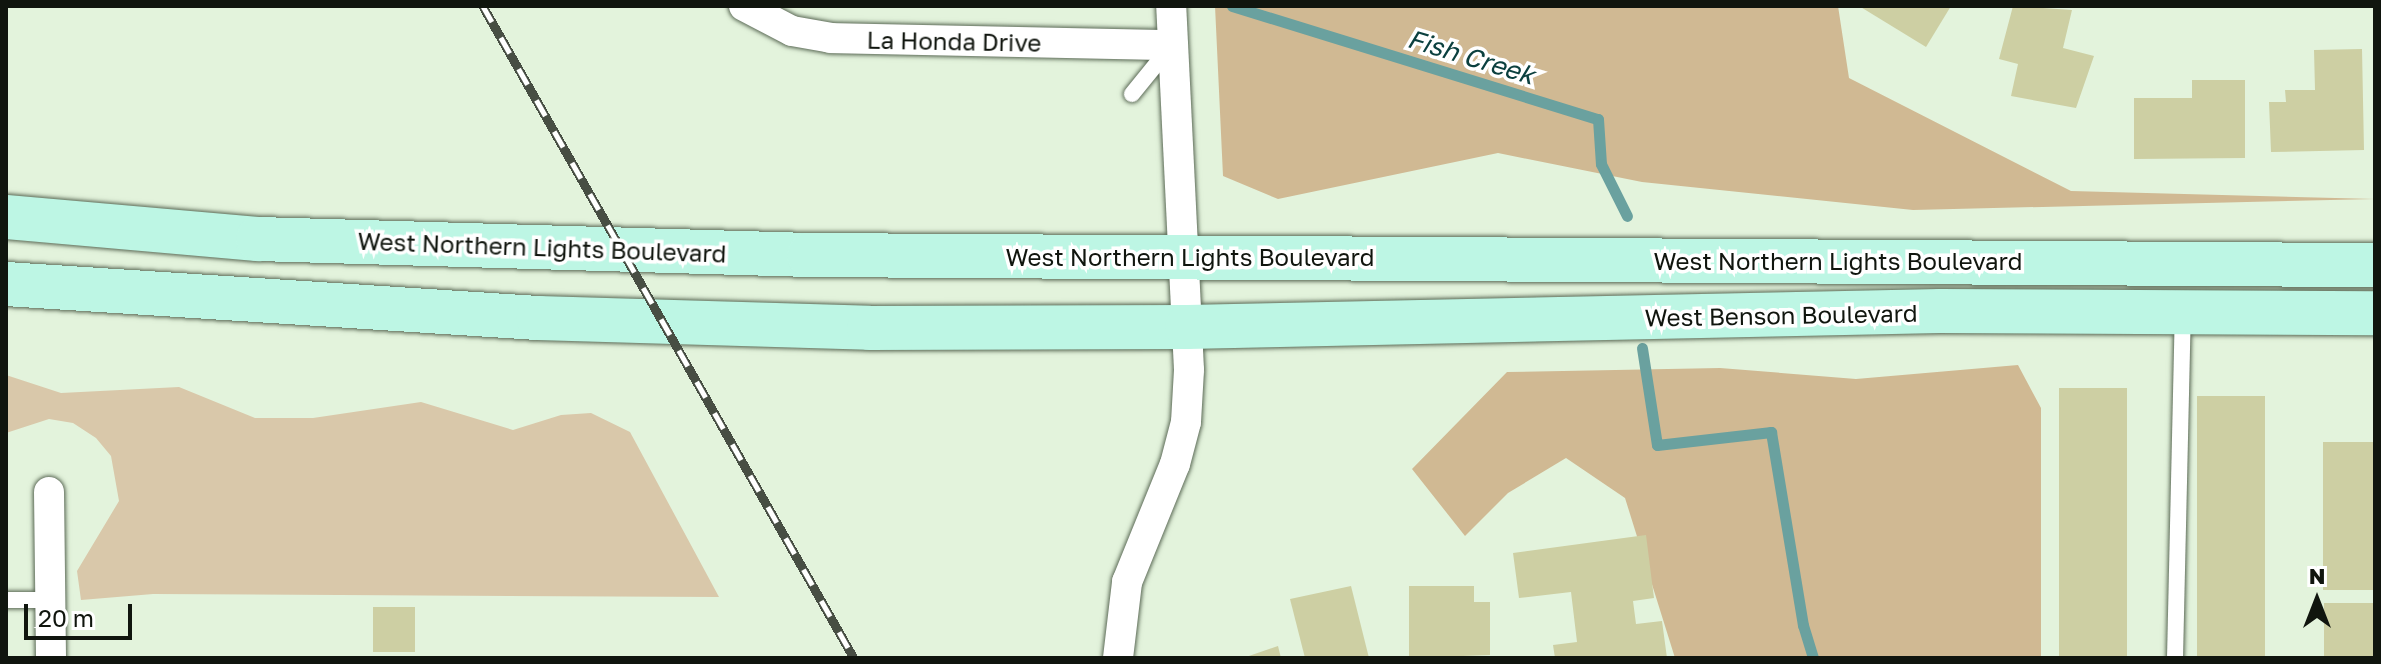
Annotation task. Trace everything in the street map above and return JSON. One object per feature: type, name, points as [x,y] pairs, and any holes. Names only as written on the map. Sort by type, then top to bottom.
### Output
[{"type":"main road","name":"West Northern Lights Boulevard","points":[[6,217],[258,239],[809,255],[2375,265]]},
{"type":"main road","points":[[6,284],[538,318],[869,328],[1187,327]]},
{"type":"main road","name":"West Benson Boulevard","points":[[1187,327],[2182,311],[2375,313]]},
{"type":"street","name":"La Honda Drive","points":[[744,6],[792,31],[830,38],[1171,45]]},
{"type":"street","points":[[1118,658],[1127,582],[1175,464],[1186,422],[1187,327],[1171,6]]},
{"type":"street","points":[[49,492],[51,658]]},
{"type":"lane","points":[[1132,94],[1171,45]]},
{"type":"lane","points":[[2175,658],[2182,311]]},
{"type":"lane","points":[[6,600],[50,600]]},
{"type":"shaded area","points":[[1215,6],[1838,6],[1849,78],[2071,191],[2375,199],[1913,210],[1642,182],[1498,153],[1278,199],[1223,176]]},
{"type":"shaded area","points":[[2018,365],[2041,408],[2041,658],[1675,658],[1625,498],[1566,458],[1508,493],[1465,536],[1412,469],[1507,372],[1720,368],[1856,379]]},
{"type":"shaded area","points":[[6,375],[61,393],[179,387],[255,418],[313,418],[421,402],[513,430],[561,415],[591,413],[630,432],[719,597],[153,594],[81,600],[77,571],[119,501],[111,456],[96,438],[73,423],[49,419],[6,433]]},
{"type":"building","points":[[1859,6],[1951,6],[1926,47]]},
{"type":"building","points":[[2013,6],[2072,10],[2063,48],[2094,56],[2076,108],[2011,96],[2018,64],[1999,59]]},
{"type":"building","points":[[2362,49],[2364,150],[2271,152],[2269,102],[2286,102],[2285,90],[2315,90],[2314,50]]},
{"type":"building","points":[[2192,80],[2245,80],[2245,158],[2134,159],[2134,98],[2192,98]]},
{"type":"building","points":[[2059,388],[2127,388],[2127,658],[2059,658]]},
{"type":"building","points":[[2197,396],[2265,396],[2265,658],[2197,658]]},
{"type":"building","points":[[2323,442],[2375,442],[2375,590],[2323,590]]},
{"type":"building","points":[[1646,535],[1654,598],[1633,601],[1636,624],[1662,621],[1667,658],[1555,658],[1553,645],[1577,642],[1571,592],[1519,598],[1513,553]]},
{"type":"building","points":[[1351,586],[1369,658],[1305,658],[1290,599]]},
{"type":"building","points":[[1409,586],[1474,586],[1474,602],[1490,602],[1490,655],[1409,658]]},
{"type":"building","points":[[2324,603],[2375,603],[2375,658],[2324,658]]},
{"type":"building","points":[[373,607],[415,607],[415,652],[373,652]]},
{"type":"building","points":[[1278,646],[1281,658],[1243,658]]},
{"type":"waterway","name":"Fish Creek","points":[[1232,6],[1598,119],[1601,164],[1627,216]]},
{"type":"waterway","name":"Fish Creek","points":[[1642,348],[1657,445],[1771,432],[1803,625],[1813,658]]},
{"type":"railway","points":[[483,6],[854,658]]}]
